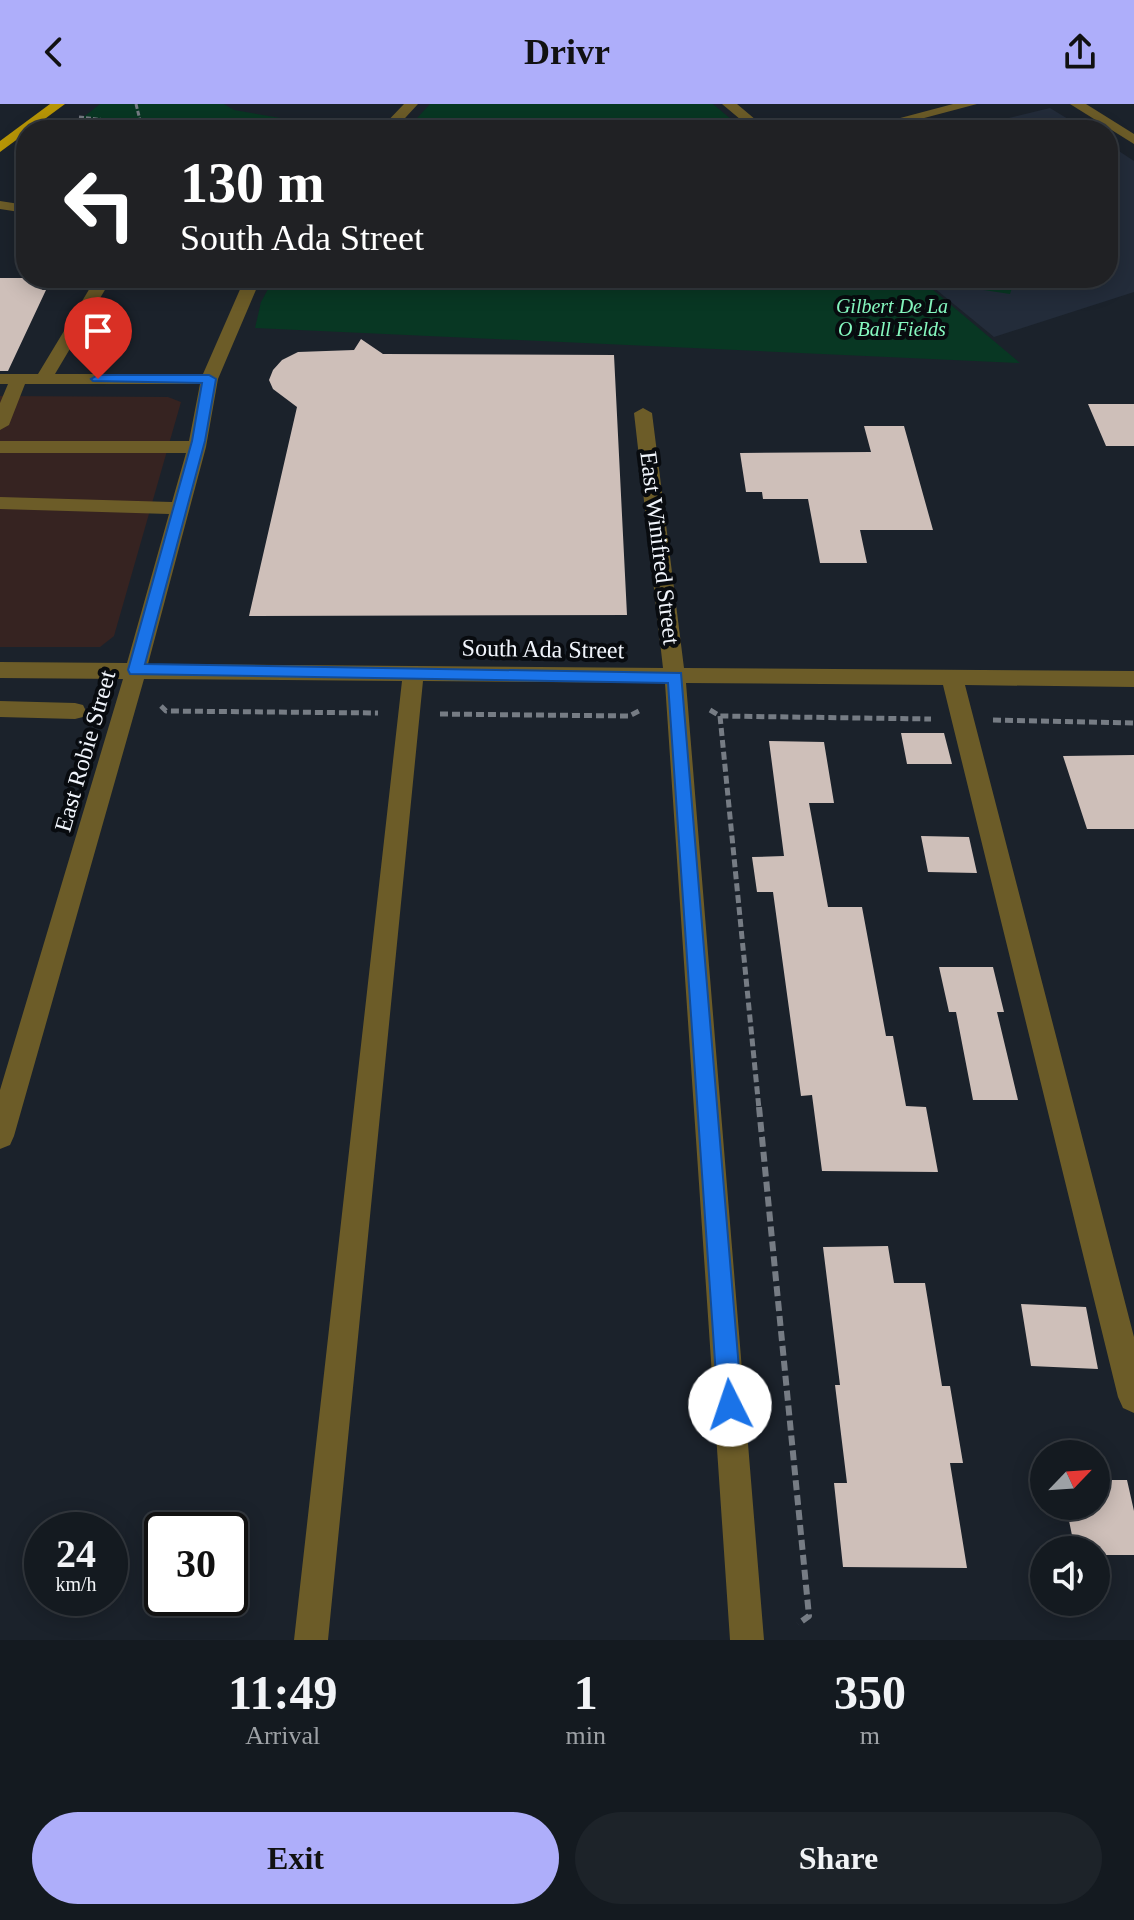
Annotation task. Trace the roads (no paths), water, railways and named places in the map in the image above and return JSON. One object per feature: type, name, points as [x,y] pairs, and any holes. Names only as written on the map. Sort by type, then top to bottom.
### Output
[{"type":"main road","points":[[37,120],[58,104]]},
{"type":"main road","points":[[0,148],[16,136]]},
{"type":"street","points":[[396,120],[411,104]]},
{"type":"street","points":[[729,104],[749,120]]},
{"type":"street","points":[[904,120],[970,104]]},
{"type":"street","points":[[1077,104],[1102,120]]},
{"type":"street","points":[[44,379],[53,359],[87,311],[99,288]]},
{"type":"street","name":"East Robie Street","points":[[0,1136],[136,670],[197,447],[209,379],[249,288]]},
{"type":"street","points":[[0,425],[19,378]]},
{"type":"street","points":[[0,379],[209,379]]},
{"type":"street","name":"East Winifred Street","points":[[643,413],[675,677],[747,1640]]},
{"type":"street","points":[[0,447],[197,447]]},
{"type":"street","points":[[0,503],[180,508]]},
{"type":"street","name":"South Ada Street","points":[[0,670],[1134,679]]},
{"type":"street","points":[[311,1640],[413,673]]},
{"type":"street","points":[[952,677],[1134,1397]]},
{"type":"street","points":[[0,709],[75,711]]},
{"type":"park label","name":"Gilbert De La O Ball Fields","points":[[892,318]]}]
